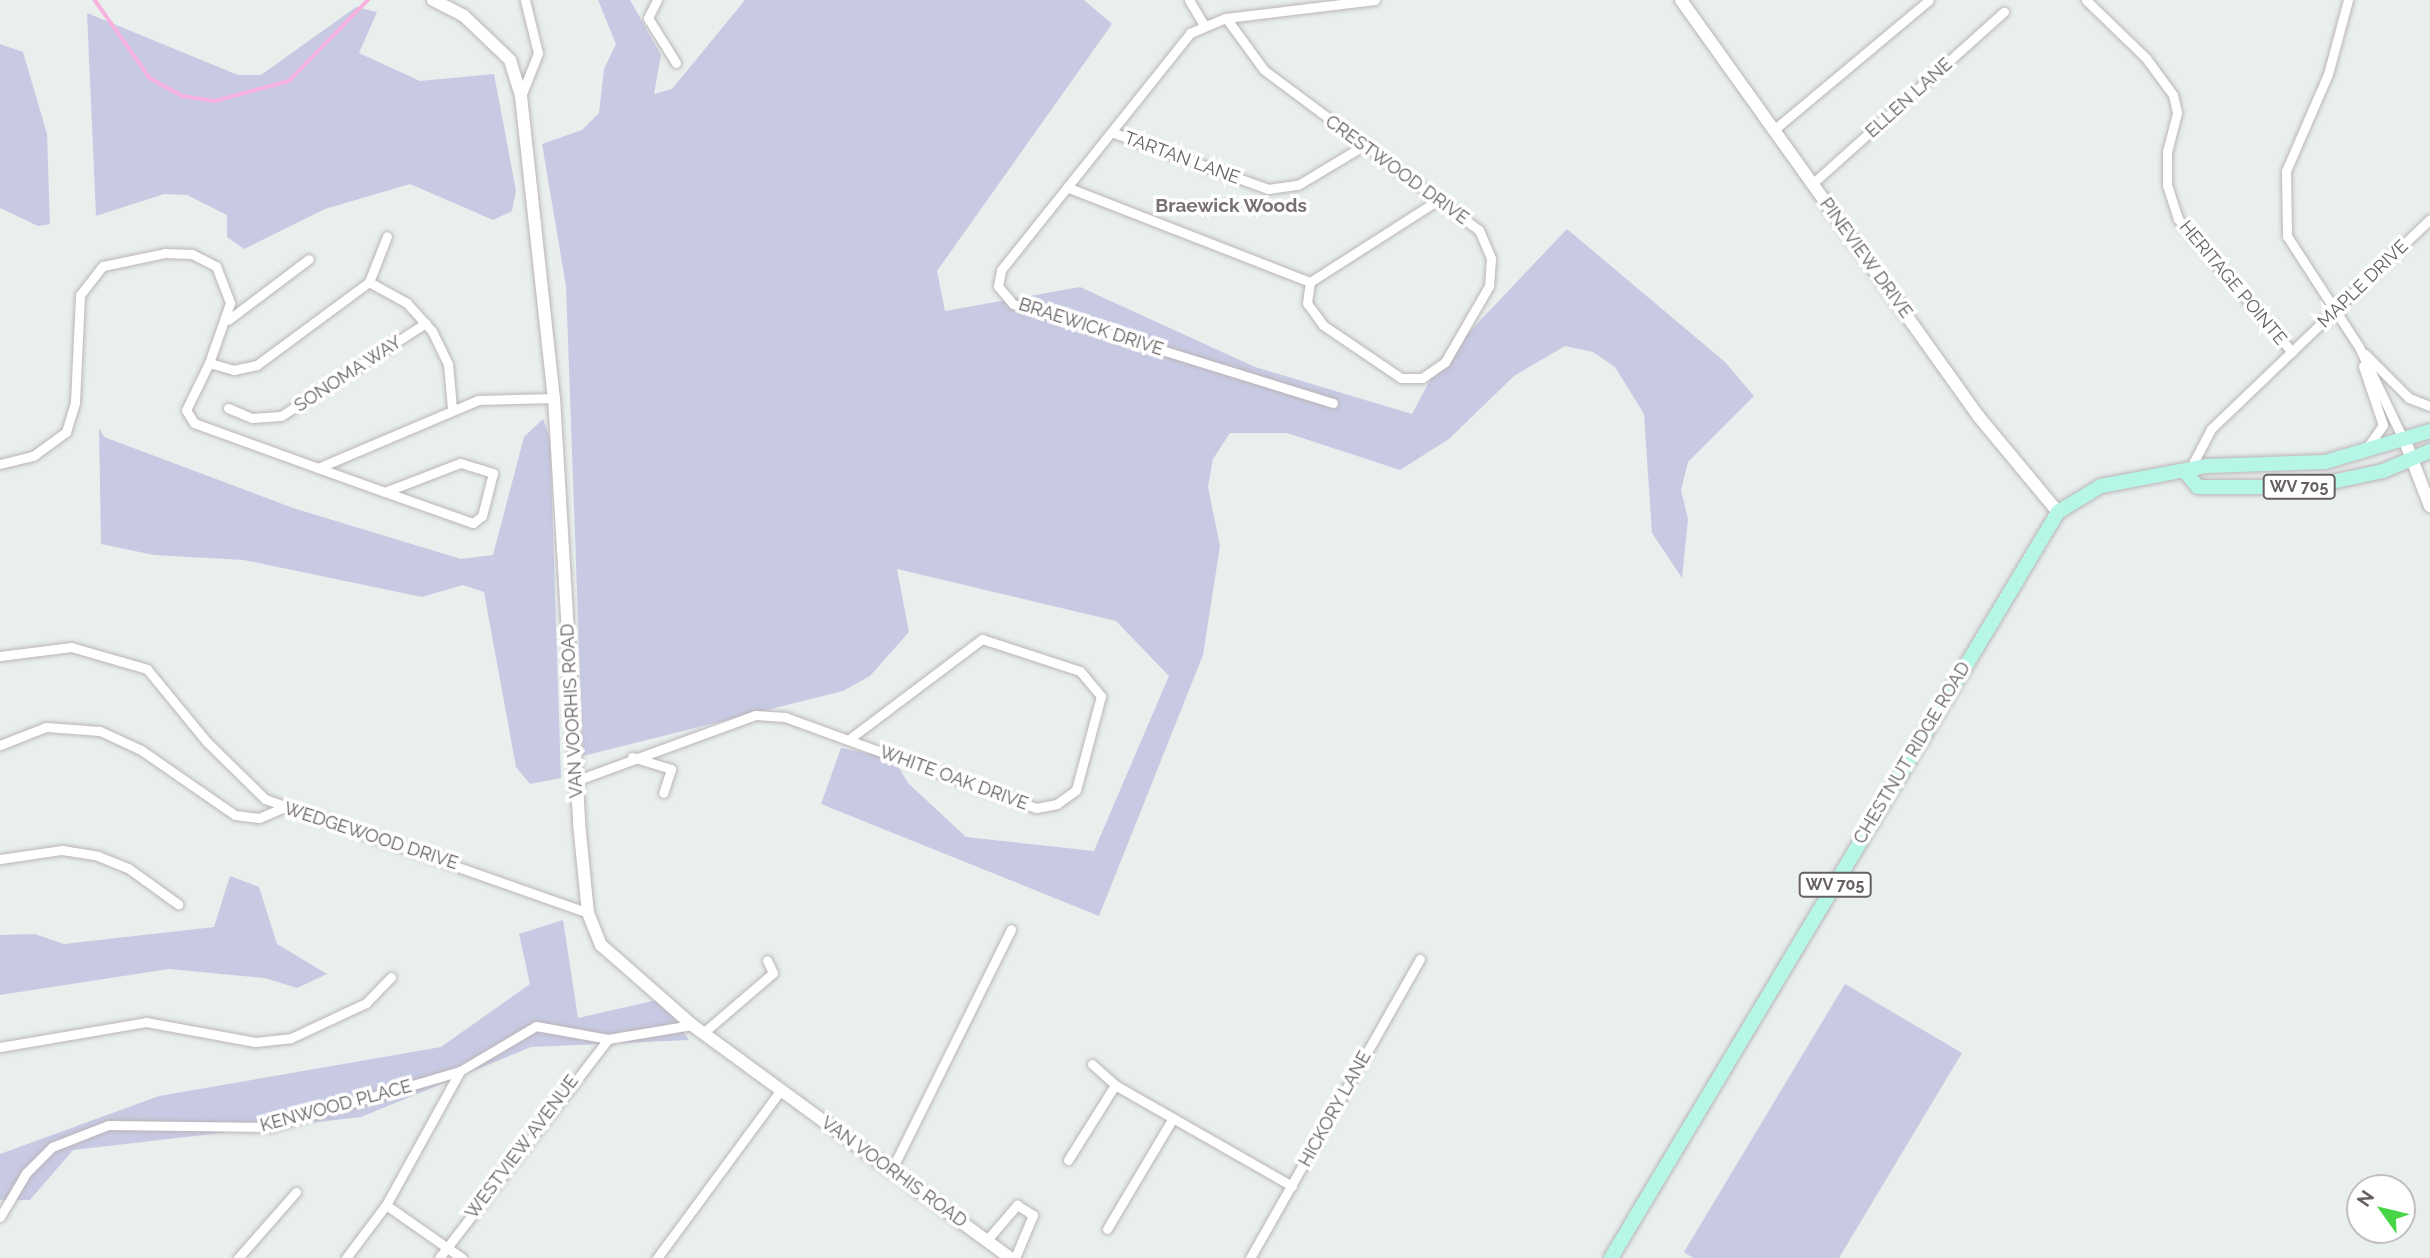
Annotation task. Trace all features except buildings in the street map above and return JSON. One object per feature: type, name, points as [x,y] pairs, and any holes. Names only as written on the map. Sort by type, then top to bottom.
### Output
[{"type":"main road","name":"WV 705","points":[[2404,441],[2430,431]]},
{"type":"main road","name":"CHESTNUT RIDGE ROAD","points":[[1611,1258],[2058,512],[2101,486],[2187,474],[2207,466],[2301,465],[2354,456],[2404,441]]},
{"type":"main road","name":"WV 705","points":[[2187,474],[2198,487],[2308,487],[2412,460],[2430,451]]},
{"type":"street","name":"VAN VOORHIS ROAD","points":[[433,0],[464,16],[510,60],[521,96],[554,398],[575,781],[588,913],[619,966],[697,1029],[1012,1258]]},
{"type":"street","points":[[521,96],[538,53],[525,0]]},
{"type":"street","points":[[1189,0],[1203,23],[1314,2],[1375,0]]},
{"type":"street","name":"PINEVIEW DRIVE","points":[[1681,0],[1776,128],[1812,184],[1979,418],[2058,512]]},
{"type":"street","points":[[1776,128],[1928,0]]},
{"type":"street","name":"HERITAGE POINTE","points":[[2086,0],[2146,58],[2173,95],[2178,113],[2167,152],[2168,185],[2178,219],[2292,352]]},
{"type":"street","points":[[2348,0],[2328,74],[2286,172],[2287,236],[2332,314],[2359,347],[2409,398],[2430,406]]},
{"type":"street","points":[[656,3],[648,18],[676,63]]},
{"type":"street","name":"ELLEN LANE","points":[[1812,184],[2004,12]]},
{"type":"street","name":"CRESTWOOD DRIVE","points":[[1226,18],[1264,70],[1479,230],[1492,258],[1489,286],[1444,362],[1422,378],[1401,378],[1323,325],[1307,303],[1310,282]]},
{"type":"street","name":"BRAEWICK DRIVE","points":[[1203,23],[1001,270],[998,286],[1013,304],[1334,404]]},
{"type":"street","name":"TARTAN LANE","points":[[1114,133],[1268,189],[1298,185],[1363,146]]},
{"type":"street","points":[[1069,188],[1310,282],[1440,199]]},
{"type":"street","name":"MAPLE DRIVE","points":[[2187,474],[2211,429],[2430,219]]},
{"type":"street","points":[[209,363],[234,370],[257,365],[369,282],[387,236]]},
{"type":"street","points":[[0,464],[33,456],[66,432],[75,402],[80,295],[103,266],[165,253],[201,256],[226,279],[226,321],[186,410],[194,423],[318,468],[385,492],[473,523],[482,516],[493,473],[460,463],[385,492]]},
{"type":"street","points":[[226,321],[309,259]]},
{"type":"street","points":[[369,282],[400,298],[426,323],[448,364],[453,408]]},
{"type":"street","name":"SONOMA WAY","points":[[228,408],[252,418],[281,416],[426,323]]},
{"type":"street","points":[[2359,347],[2404,441],[2430,506]]},
{"type":"street","points":[[2354,456],[2384,425],[2359,347]]},
{"type":"street","points":[[318,468],[453,408],[478,400],[554,398]]},
{"type":"street","name":"WHITE OAK DRIVE","points":[[575,781],[632,757],[755,715],[785,717],[848,740],[1035,808],[1057,804],[1076,790],[1101,696],[1080,671],[982,639],[848,740]]},
{"type":"street","name":"WEDGEWOOD DRIVE","points":[[0,656],[71,647],[148,669],[243,781],[282,808],[588,913]]},
{"type":"street","points":[[0,744],[46,727],[100,730],[141,750],[235,815],[258,818],[282,808]]},
{"type":"street","points":[[632,757],[671,769],[663,793]]},
{"type":"street","points":[[0,859],[62,850],[98,856],[128,868],[178,904]]},
{"type":"street","points":[[891,1171],[1011,929]]},
{"type":"street","name":"HICKORY LANE","points":[[1250,1258],[1420,959]]},
{"type":"street","points":[[697,1029],[773,973],[767,960]]},
{"type":"street","points":[[0,1047],[146,1022],[255,1042],[291,1038],[348,1014],[391,978]]},
{"type":"street","name":"KENWOOD PLACE","points":[[0,1217],[26,1173],[52,1147],[108,1125],[270,1127],[460,1070],[536,1026],[608,1039],[697,1029]]},
{"type":"street","name":"WESTVIEW AVENUE","points":[[439,1258],[608,1039]]},
{"type":"street","points":[[1092,1064],[1115,1085],[1292,1186]]},
{"type":"street","points":[[346,1258],[386,1205],[460,1070]]},
{"type":"street","points":[[1068,1160],[1115,1085]]},
{"type":"street","points":[[657,1258],[781,1090]]},
{"type":"street","points":[[1107,1229],[1173,1118]]},
{"type":"street","points":[[238,1258],[296,1192]]},
{"type":"street","points":[[386,1205],[462,1258]]},
{"type":"street","points":[[986,1241],[1017,1205],[1033,1214],[1012,1258]]},
{"type":"shaded area","points":[[598,0],[630,0],[661,55],[654,94],[672,89],[745,0],[1084,0],[1112,24],[937,271],[945,311],[1080,287],[1255,367],[1412,414],[1438,365],[1567,229],[1725,362],[1754,396],[1688,462],[1681,490],[1688,519],[1682,578],[1652,533],[1644,414],[1615,367],[1593,352],[1565,346],[1514,376],[1449,439],[1400,470],[1287,433],[1230,433],[1213,459],[1208,487],[1220,546],[1203,655],[1099,916],[821,804],[841,748],[893,758],[908,783],[966,837],[1094,851],[1169,676],[1116,621],[897,569],[909,632],[870,676],[843,691],[583,756],[566,286],[542,144],[582,130],[599,113],[604,69],[616,44]]},
{"type":"shaded area","points":[[356,7],[377,12],[359,53],[420,81],[494,74],[516,191],[512,211],[493,220],[410,184],[325,209],[244,249],[227,237],[227,215],[187,195],[164,194],[96,216],[87,13],[238,75],[261,75]]},
{"type":"shaded area","points":[[0,44],[23,52],[47,134],[50,224],[38,226],[0,208]]},
{"type":"shaded area","points":[[543,419],[550,439],[561,778],[530,784],[516,767],[484,592],[463,585],[422,597],[244,560],[154,555],[101,544],[99,428],[104,437],[293,508],[461,559],[493,555],[524,437]]},
{"type":"shaded area","points":[[230,876],[259,887],[277,944],[327,974],[297,988],[265,978],[169,969],[0,995],[0,935],[35,934],[64,944],[214,927]]},
{"type":"shaded area","points":[[563,920],[578,1018],[661,999],[689,1040],[531,1047],[361,1117],[73,1150],[30,1200],[0,1200],[0,1154],[159,1096],[441,1047],[530,984],[519,934]]},
{"type":"shaded area","points":[[1845,984],[1962,1053],[1839,1258],[1693,1258],[1684,1252]]},
{"type":"waterway","points":[[95,0],[150,78],[183,96],[215,101],[289,81],[368,0]]},
{"type":"district","name":"Braewick Woods","points":[[1231,206]]}]
